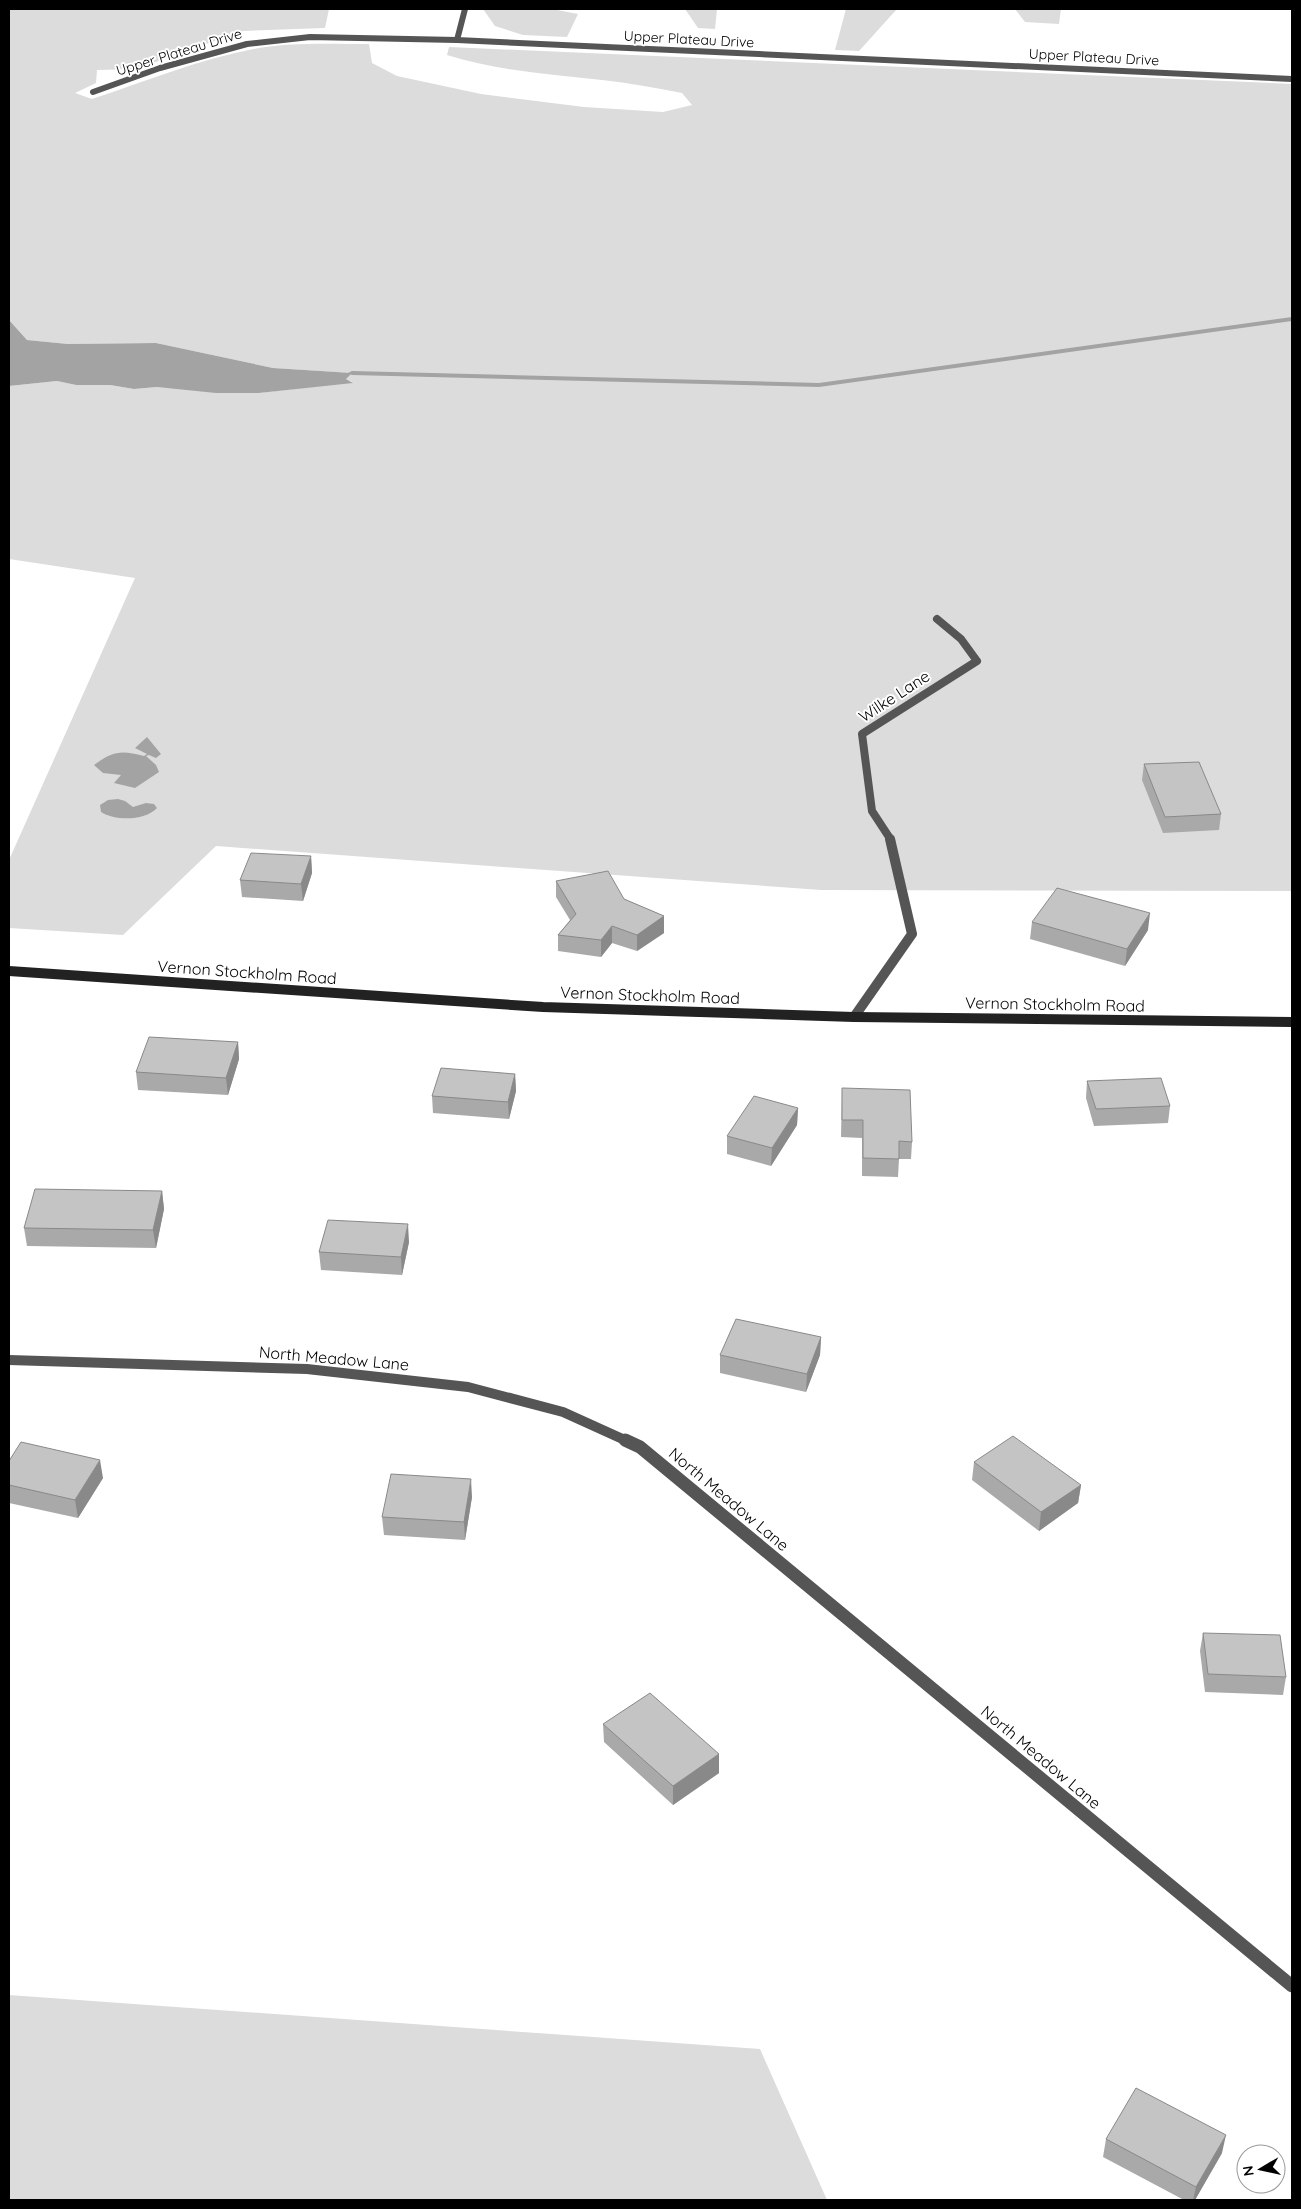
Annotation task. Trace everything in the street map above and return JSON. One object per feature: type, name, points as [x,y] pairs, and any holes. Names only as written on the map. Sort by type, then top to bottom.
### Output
[{"type":"main road","name":"Vernon Stockholm Road","points":[[9,971],[543,1007],[854,1017],[1292,1022]]},
{"type":"street","points":[[457,40],[465,9]]},
{"type":"street","name":"Upper Plateau Drive","points":[[93,92],[160,68],[247,44],[316,37],[457,40],[1292,79]]},
{"type":"street","name":"Wilke Lane","points":[[854,1017],[912,934],[892,842],[872,811],[862,734],[977,661],[961,639],[937,619]]},
{"type":"street","name":"North Meadow Lane","points":[[9,1360],[307,1369],[468,1387],[563,1412],[640,1447],[1292,1986]]},
{"type":"shaded area","points":[[9,9],[329,9],[325,28],[243,31],[136,69],[97,70],[96,83],[75,93],[92,99],[238,52],[272,46],[314,44],[369,44],[372,63],[397,76],[481,94],[584,107],[663,112],[692,105],[682,93],[485,65],[447,55],[449,47],[1292,84],[1292,891],[821,890],[216,846],[123,935],[9,928],[9,860],[135,578],[9,559],[9,386],[57,381],[76,385],[110,385],[134,389],[157,387],[259,393],[352,382],[346,379],[351,373],[273,368],[156,343],[68,344],[27,340],[9,320]]},
{"type":"shaded area","points":[[483,9],[552,9],[578,14],[567,37],[523,35],[495,26]]},
{"type":"shaded area","points":[[685,9],[717,9],[715,29],[698,28]]},
{"type":"shaded area","points":[[846,9],[897,9],[859,51],[835,50]]},
{"type":"shaded area","points":[[1015,9],[1061,9],[1059,24],[1025,22]]},
{"type":"shaded area","points":[[9,320],[27,340],[68,344],[156,343],[273,368],[352,373],[346,379],[353,383],[259,393],[216,393],[157,387],[134,389],[110,385],[76,385],[57,381],[9,386]]},
{"type":"shaded area","points":[[147,737],[161,754],[156,758],[149,755],[146,756],[156,765],[159,772],[135,788],[114,783],[121,775],[103,773],[94,765],[112,754],[129,753],[144,756],[147,754],[135,748]]},
{"type":"shaded area","points":[[118,799],[125,801],[133,807],[146,803],[154,804],[157,808],[145,815],[130,818],[114,817],[101,812],[100,805],[108,800]]},
{"type":"shaded area","points":[[9,1995],[760,2049],[827,2200],[9,2200]]},
{"type":"building","points":[[1199,762],[1221,814],[1165,817],[1144,764]]},
{"type":"building","points":[[251,853],[311,856],[301,884],[240,880]]},
{"type":"building","points":[[608,871],[624,899],[664,916],[637,935],[612,926],[601,940],[558,935],[576,914],[556,881]]},
{"type":"building","points":[[1057,888],[1150,913],[1127,949],[1032,922]]},
{"type":"building","points":[[149,1037],[238,1042],[226,1078],[136,1072]]},
{"type":"building","points":[[441,1068],[515,1074],[508,1102],[432,1096]]},
{"type":"building","points":[[1161,1078],[1170,1106],[1096,1109],[1087,1081]]},
{"type":"building","points":[[842,1088],[910,1090],[912,1142],[899,1141],[899,1159],[863,1158],[863,1120],[842,1120]]},
{"type":"building","points":[[754,1096],[798,1108],[772,1148],[727,1136]]},
{"type":"building","points":[[35,1189],[162,1191],[153,1230],[24,1228]]},
{"type":"building","points":[[328,1220],[408,1224],[401,1257],[319,1252]]},
{"type":"building","points":[[736,1319],[821,1337],[807,1374],[720,1355]]},
{"type":"building","points":[[1013,1436],[1081,1485],[1041,1512],[974,1462]]},
{"type":"building","points":[[21,1442],[100,1460],[75,1500],[9,1485],[9,1461]]},
{"type":"building","points":[[391,1474],[471,1479],[464,1522],[382,1517]]},
{"type":"building","points":[[1203,1633],[1280,1635],[1286,1677],[1208,1674]]},
{"type":"building","points":[[650,1693],[719,1754],[673,1786],[603,1724]]},
{"type":"building","points":[[1136,2088],[1226,2135],[1196,2187],[1106,2139]]},
{"type":"waterway","points":[[352,373],[819,385],[1292,319]]}]
